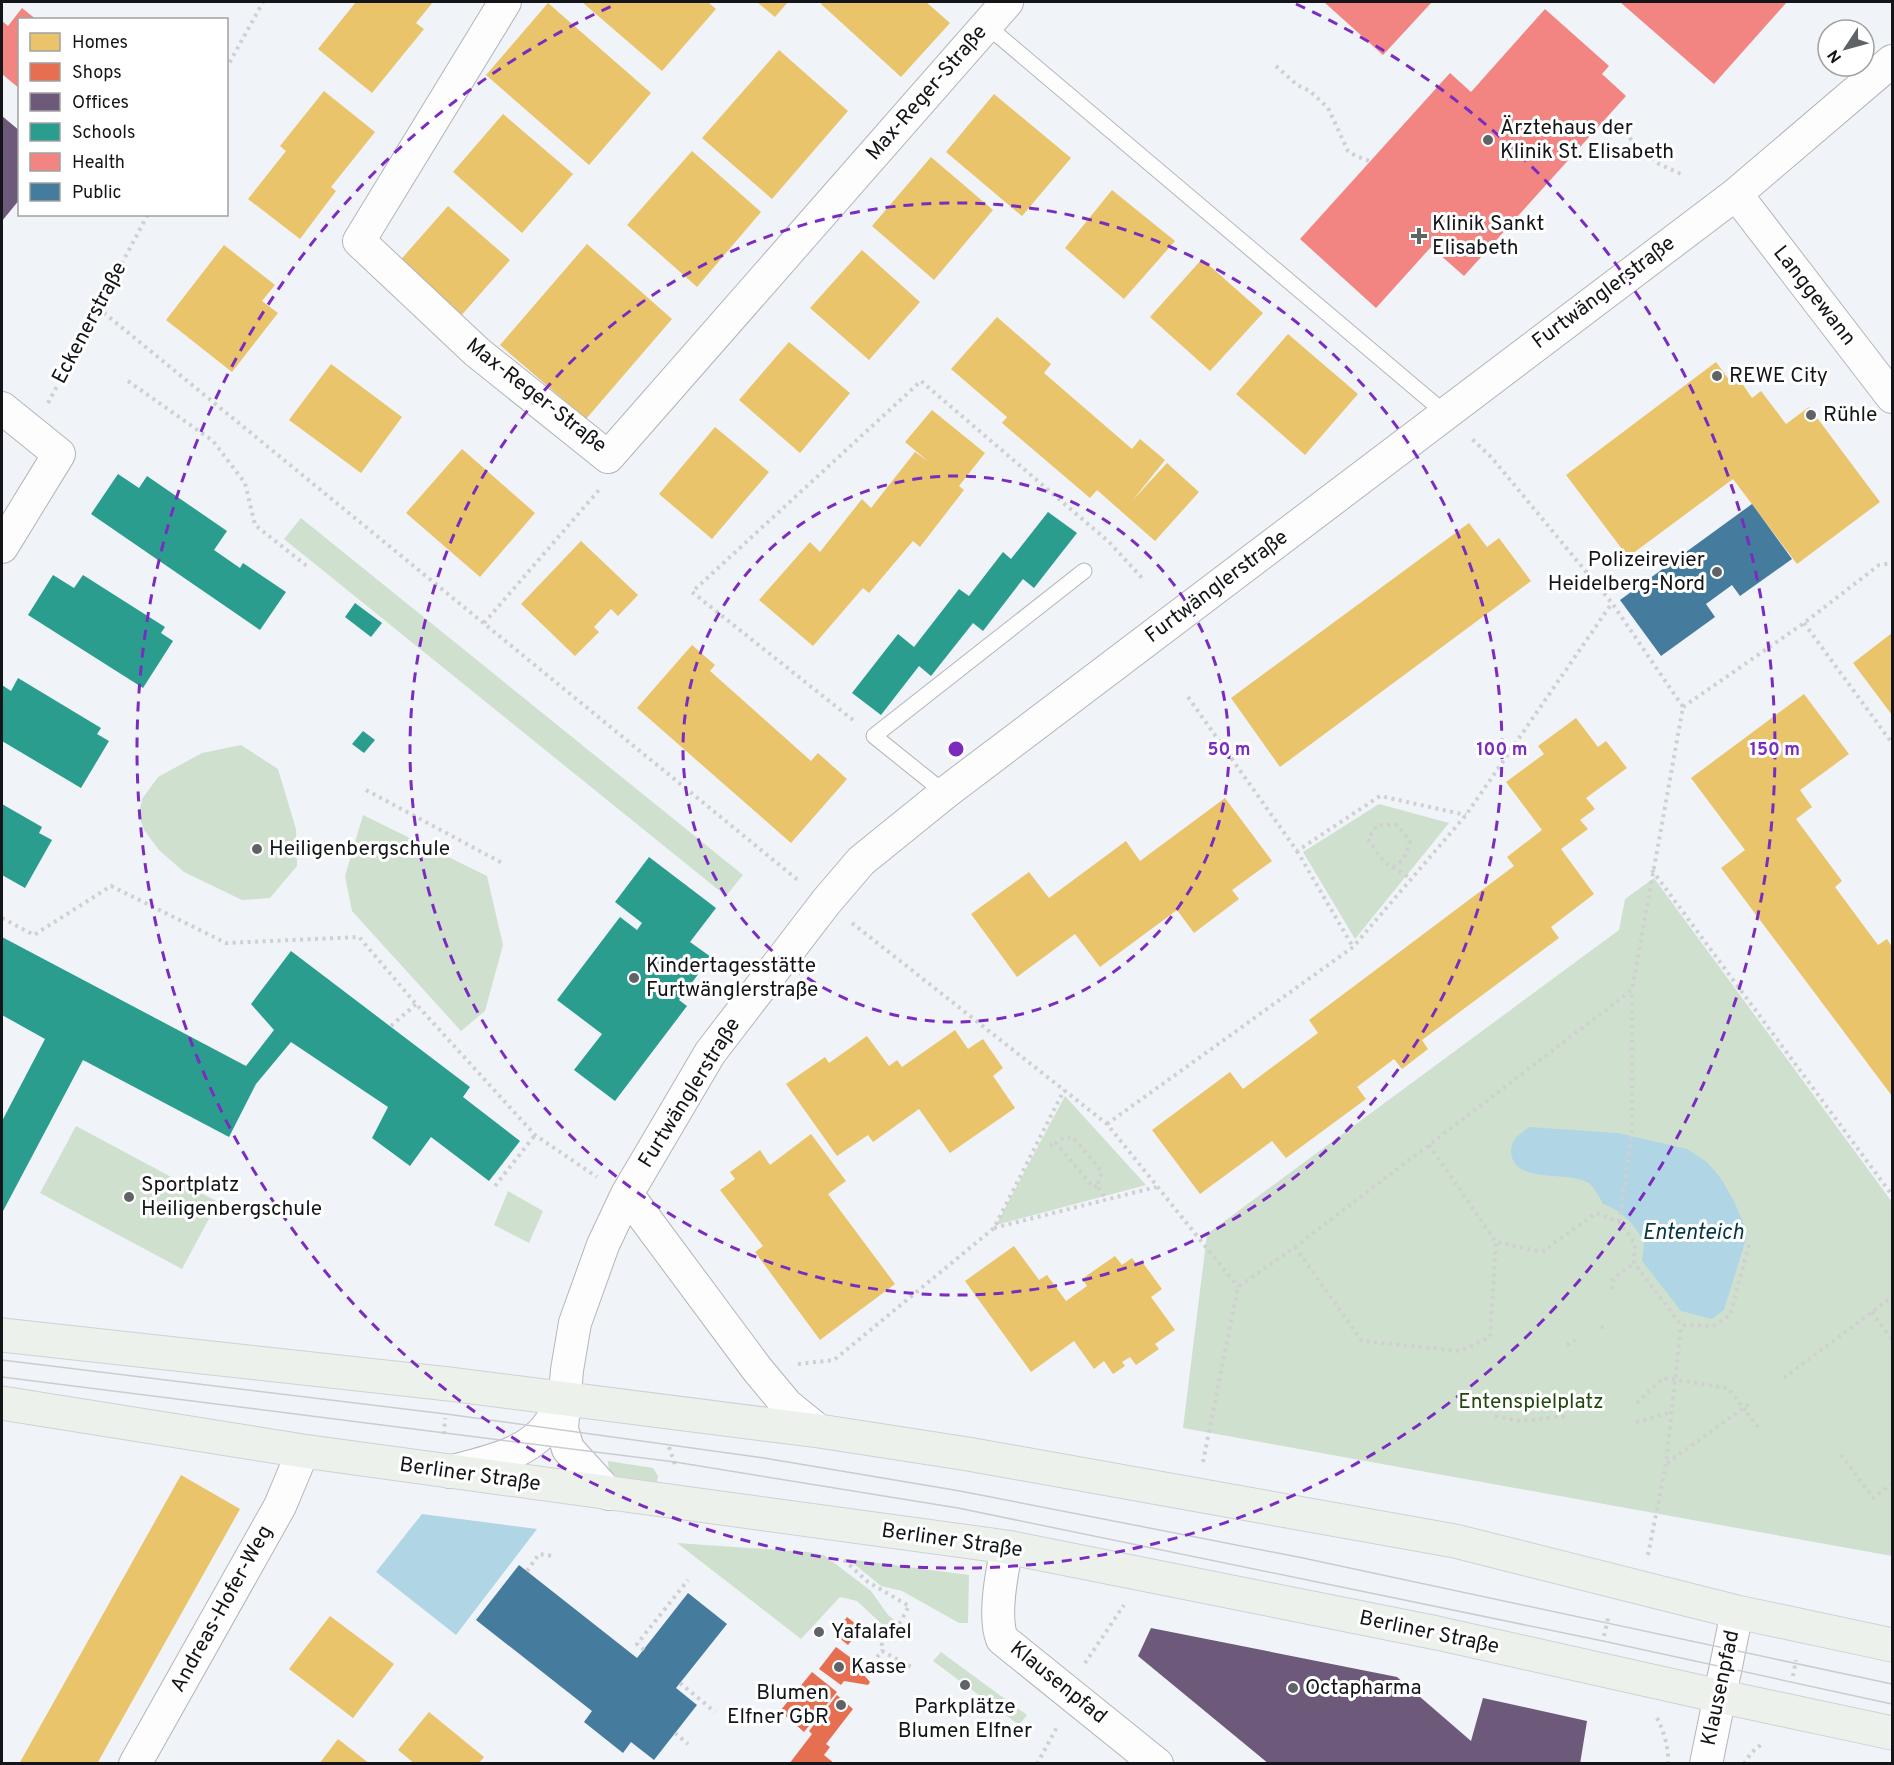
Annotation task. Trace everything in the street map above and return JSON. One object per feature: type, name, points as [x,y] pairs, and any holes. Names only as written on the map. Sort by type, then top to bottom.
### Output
[{"type":"main road","points":[[2,1335],[564,1398],[819,1431],[968,1454],[1455,1541],[1737,1612],[1893,1645]]},
{"type":"main road","name":"Berliner Straße","points":[[2,1403],[303,1451],[1007,1547],[1437,1633],[1893,1733]]},
{"type":"street","name":"Max-Reger-Straße","points":[[505,2],[359,241],[477,352],[608,457],[1007,2]]},
{"type":"street","name":"Furtwänglerstraße","points":[[609,1494],[568,1449],[562,1429],[567,1370],[575,1323],[603,1245],[627,1194],[710,1053],[826,902],[861,861],[945,793],[1736,194],[1893,61]]},
{"type":"street","name":"Langgewann","points":[[1736,194],[1893,397]]},
{"type":"street","points":[[2,408],[59,454],[2,547]]},
{"type":"street","points":[[627,1194],[757,1369],[788,1405],[819,1431]]},
{"type":"street","name":"Furtwänglerstraße","points":[[445,1471],[514,1452],[531,1443],[547,1428],[564,1398]]},
{"type":"street","name":"Andreas-Hofer-Weg","points":[[135,1764],[280,1506],[303,1451]]},
{"type":"street","name":"Klausenpfad","points":[[1007,1547],[1002,1575],[998,1627],[1002,1639],[1157,1764]]},
{"type":"street","name":"Klausenpfad","points":[[1706,1764],[1737,1612]]},
{"type":"lane","points":[[986,25],[1445,413]]},
{"type":"lane","points":[[945,793],[874,736],[1084,571]]},
{"type":"path","points":[[228,65],[263,2]]},
{"type":"path","points":[[1275,66],[1297,85],[1310,91],[1328,108],[1348,151],[1370,161]]},
{"type":"path","points":[[1607,118],[1659,164],[1681,174]]},
{"type":"path","name":"Eckenerstraße","points":[[33,433],[147,216]]},
{"type":"path","points":[[98,308],[773,861],[1107,1124],[1238,1287]]},
{"type":"path","points":[[128,381],[213,441],[245,483],[255,525],[308,567]]},
{"type":"path","points":[[874,736],[692,592],[921,381],[1109,543],[1143,579]]},
{"type":"path","points":[[1445,413],[1492,458],[1612,603],[1683,707]]},
{"type":"path","points":[[484,623],[608,480],[608,457]]},
{"type":"path","points":[[1619,1222],[1632,1133],[1632,990],[1683,707],[1804,623],[1879,566],[1893,563]]},
{"type":"path","points":[[1107,1124],[1353,947],[1466,815],[1612,603]]},
{"type":"path","points":[[1804,623],[1893,743]]},
{"type":"path","points":[[1188,697],[1297,851],[1353,947]]},
{"type":"path","points":[[366,790],[504,864]]},
{"type":"path","points":[[1297,851],[1380,796],[1466,815]]},
{"type":"path","points":[[1394,867],[1404,859],[1410,841],[1397,825],[1377,825],[1368,839],[1384,861],[1411,880]]},
{"type":"path","points":[[1652,870],[1893,1195]]},
{"type":"path","points":[[2,918],[34,935],[111,886],[226,943],[359,937],[416,1004],[535,1135],[583,1169],[627,1194]]},
{"type":"path","points":[[1334,915],[1339,913]]},
{"type":"path","points":[[1203,1463],[1238,1287],[1295,1247],[1632,990]]},
{"type":"path","points":[[391,1026],[416,1004]]},
{"type":"path","points":[[757,1369],[834,1360],[994,1228],[1064,1090]]},
{"type":"path","points":[[495,1186],[535,1135]]},
{"type":"path","points":[[1050,1146],[1064,1137],[1074,1138],[1102,1172],[1097,1186]]},
{"type":"path","points":[[1056,1143],[1093,1187],[1097,1186]]},
{"type":"path","points":[[1295,1247],[1362,1341],[1460,1351],[1490,1337],[1496,1242],[1429,1145]]},
{"type":"path","points":[[1097,1186],[1106,1199]]},
{"type":"path","points":[[994,1228],[1156,1187]]},
{"type":"path","points":[[1496,1242],[1542,1252],[1596,1213],[1619,1222],[1635,1244],[1634,1263],[1681,1325],[1666,1464],[1647,1559]]},
{"type":"path","points":[[1681,1325],[1713,1326],[1730,1315],[1750,1241]]},
{"type":"path","points":[[1612,1289],[1613,1279],[1634,1263]]},
{"type":"path","points":[[1784,1378],[1893,1297]]},
{"type":"path","points":[[1872,1312],[1893,1340]]},
{"type":"path","points":[[1601,1328],[1608,1323]]},
{"type":"path","points":[[1567,1345],[1575,1340]]},
{"type":"path","points":[[1637,1403],[1663,1378],[1728,1388],[1760,1429]]},
{"type":"path","points":[[445,1471],[449,1384]]},
{"type":"path","points":[[1666,1464],[1749,1404]]},
{"type":"path","points":[[659,1411],[675,1462],[676,1503]]},
{"type":"path","points":[[1636,1422],[1672,1412]]},
{"type":"path","points":[[1495,1416],[1520,1421],[1566,1416]]},
{"type":"path","points":[[1842,1455],[1873,1498],[1893,1484]]},
{"type":"path","points":[[527,1571],[539,1554],[553,1556]]},
{"type":"path","points":[[840,1555],[867,1582],[909,1606],[895,1629],[884,1634],[881,1640],[882,1651],[877,1657]]},
{"type":"path","points":[[1601,1578],[1596,1605],[1610,1609],[1600,1656],[1617,1659],[1615,1673]]},
{"type":"path","points":[[644,1650],[637,1644],[688,1580]]},
{"type":"path","points":[[1074,1696],[1079,1672],[1130,1597]]},
{"type":"path","points":[[882,1651],[913,1668]]},
{"type":"path","points":[[680,1683],[715,1712]]},
{"type":"path","points":[[1656,1715],[1663,1731],[1668,1764]]},
{"type":"path","points":[[675,1733],[688,1744]]},
{"type":"path","points":[[1744,1764],[1751,1753],[1766,1741]]},
{"type":"green space","points":[[301,518],[743,875],[726,896],[284,539]]},
{"type":"green space","points":[[241,745],[278,769],[296,829],[297,866],[270,898],[242,900],[184,872],[159,850],[144,830],[139,815],[142,799],[158,777],[202,753]]},
{"type":"green space","points":[[1379,804],[1449,823],[1355,939],[1303,852]]},
{"type":"green space","points":[[363,815],[487,876],[503,945],[485,1011],[461,1031],[352,911],[345,876]]},
{"type":"green space","name":"Entenspielplatz","points":[[1654,878],[1892,1202],[1892,1556],[1183,1428],[1207,1234],[1619,930],[1625,899]]},
{"type":"green space","points":[[1065,1096],[1146,1185],[996,1225]]},
{"type":"green space","name":"Sportplatz Heiligenbergschule","points":[[76,1126],[218,1202],[182,1269],[40,1193]]},
{"type":"green space","points":[[508,1191],[543,1211],[529,1243],[494,1225]]},
{"type":"green space","points":[[608,1461],[653,1468],[658,1476],[657,1482],[618,1477],[609,1470]]},
{"type":"green space","points":[[677,1543],[824,1555],[871,1591],[888,1615],[897,1622],[888,1630],[857,1601],[840,1597],[801,1639]]},
{"type":"green space","points":[[848,1559],[969,1575],[968,1623],[959,1623],[902,1591],[881,1586]]},
{"type":"green space","points":[[941,1652],[1027,1715],[1019,1725],[933,1661]]},
{"type":"water","name":"Ententeich","points":[[1529,1127],[1618,1133],[1687,1149],[1707,1162],[1720,1177],[1734,1201],[1743,1222],[1746,1239],[1724,1310],[1712,1319],[1681,1311],[1642,1261],[1644,1244],[1632,1224],[1621,1214],[1603,1204],[1590,1184],[1570,1177],[1522,1170],[1515,1163],[1511,1148],[1516,1138]]},
{"type":"water","points":[[422,1514],[537,1529],[456,1635],[376,1572]]},
{"type":"building: Homes","points":[[356,2],[433,2],[416,23],[424,29],[372,93],[318,49]]},
{"type":"building: Homes","points":[[582,2],[708,2],[716,9],[662,71]]},
{"type":"building: Homes","points":[[757,2],[788,2],[775,17]]},
{"type":"building: Homes","points":[[823,2],[926,2],[950,23],[901,77],[821,4]]},
{"type":"building: Homes","points":[[548,3],[651,93],[589,165],[486,75]]},
{"type":"building: Homes","points":[[779,50],[848,111],[772,199],[702,138]]},
{"type":"building: Homes","points":[[324,91],[375,132],[331,187],[336,191],[300,239],[248,199],[286,151],[280,146]]},
{"type":"building: Homes","points":[[994,94],[1071,158],[1022,216],[946,152]]},
{"type":"building: Homes","points":[[503,114],[573,174],[522,233],[453,172]]},
{"type":"building: Homes","points":[[692,151],[761,212],[697,287],[627,225]]},
{"type":"building: Homes","points":[[931,157],[993,210],[934,280],[872,226]]},
{"type":"building: Homes","points":[[1112,190],[1175,241],[1124,299],[1065,248]]},
{"type":"building: Homes","points":[[448,206],[510,260],[459,318],[397,264]]},
{"type":"building: Homes","points":[[587,244],[672,319],[586,419],[500,345]]},
{"type":"building: Homes","points":[[224,245],[275,285],[262,301],[278,313],[232,372],[166,320]]},
{"type":"building: Homes","points":[[862,250],[920,302],[869,360],[810,308]]},
{"type":"building: Homes","points":[[1202,259],[1263,313],[1210,371],[1150,317]]},
{"type":"building: Homes","points":[[997,317],[1051,364],[1044,373],[1132,449],[1140,439],[1165,460],[1132,501],[1167,463],[1199,492],[1155,541],[1097,490],[1090,498],[1002,423],[1007,417],[951,369]]},
{"type":"building: Homes","points":[[1288,334],[1358,394],[1305,455],[1236,394]]},
{"type":"building: Homes","points":[[789,342],[850,393],[800,453],[739,400]]},
{"type":"building: Homes","points":[[1716,362],[1732,384],[1739,379],[1752,398],[1761,391],[1786,424],[1809,407],[1880,502],[1797,564],[1733,479],[1628,557],[1566,475]]},
{"type":"building: Homes","points":[[331,364],[402,417],[361,473],[289,420]]},
{"type":"building: Homes","points":[[932,410],[985,453],[959,486],[964,490],[920,547],[913,541],[869,593],[863,588],[813,646],[759,600],[810,542],[820,552],[862,499],[871,508],[915,452],[929,462],[905,442]]},
{"type":"building: Homes","points":[[715,427],[769,472],[712,539],[659,494]]},
{"type":"building: Homes","points":[[462,449],[535,513],[480,577],[406,513]]},
{"type":"building: Homes","points":[[1469,523],[1487,547],[1499,538],[1531,581],[1280,767],[1231,698]]},
{"type":"building: Homes","points":[[581,541],[638,595],[618,616],[611,609],[594,627],[599,632],[575,656],[521,604]]},
{"type":"building: Homes","points":[[1892,633],[1892,715],[1853,663]]},
{"type":"building: Homes","points":[[692,645],[715,665],[710,671],[811,761],[818,753],[847,779],[791,843],[637,708]]},
{"type":"building: Homes","points":[[1804,694],[1849,754],[1800,790],[1812,807],[1796,819],[1842,881],[1835,887],[1878,945],[1887,939],[1892,947],[1892,1096],[1721,868],[1745,850],[1691,778]]},
{"type":"building: Homes","points":[[1576,718],[1598,747],[1606,741],[1627,768],[1586,798],[1595,809],[1580,820],[1588,829],[1561,849],[1594,894],[1551,927],[1559,938],[1422,1040],[1428,1049],[1402,1069],[1394,1059],[1357,1087],[1366,1099],[1286,1158],[1272,1141],[1200,1194],[1152,1130],[1230,1072],[1243,1089],[1318,1033],[1309,1020],[1514,866],[1507,857],[1542,830],[1506,782],[1544,754],[1538,746]]},
{"type":"building: Homes","points":[[1225,798],[1272,861],[1232,890],[1239,899],[1194,933],[1177,910],[1100,967],[1075,934],[1017,977],[971,914],[1029,872],[1049,898],[1126,841],[1140,861]]},
{"type":"building: Homes","points":[[955,1030],[968,1049],[983,1039],[1003,1068],[993,1076],[1015,1108],[950,1153],[919,1109],[873,1142],[868,1135],[837,1156],[786,1084],[825,1057],[829,1063],[867,1036],[889,1066],[897,1060],[902,1067]]},
{"type":"building: Homes","points":[[811,1134],[846,1181],[828,1194],[895,1284],[820,1340],[755,1252],[763,1246],[720,1190],[735,1179],[730,1172],[760,1150],[770,1165]]},
{"type":"building: Homes","points":[[1014,1246],[1039,1280],[1047,1275],[1066,1301],[1087,1286],[1082,1279],[1115,1256],[1122,1265],[1132,1258],[1138,1266],[1143,1263],[1162,1289],[1151,1297],[1175,1330],[1155,1344],[1159,1349],[1136,1365],[1130,1357],[1122,1362],[1125,1366],[1113,1374],[1104,1361],[1094,1369],[1074,1341],[1031,1372],[965,1281]]},
{"type":"building: Homes","points":[[181,1475],[240,1509],[97,1764],[19,1764]]},
{"type":"building: Homes","points":[[330,1616],[394,1664],[353,1718],[289,1669]]},
{"type":"building: Homes","points":[[429,1712],[484,1757],[478,1764],[415,1764],[398,1750]]},
{"type":"building: Homes","points":[[338,1739],[370,1764],[319,1764]]},
{"type":"building: Shops","points":[[847,1617],[861,1628],[848,1645],[834,1634]]},
{"type":"building: Shops","name":"Kasse","points":[[836,1647],[858,1663],[856,1666],[870,1682],[868,1685],[844,1681],[841,1685],[819,1669]]},
{"type":"building: Shops","points":[[812,1672],[837,1692],[804,1732],[780,1711]]},
{"type":"building: Shops","points":[[837,1695],[853,1709],[826,1744],[830,1747],[824,1755],[835,1764],[789,1764],[812,1734],[809,1731]]},
{"type":"building: Offices","points":[[2,116],[18,129],[18,201],[2,221]]},
{"type":"building: Offices","name":"Octapharma","points":[[1151,1628],[1397,1677],[1471,1741],[1483,1698],[1587,1721],[1580,1764],[1269,1764],[1138,1656]]},
{"type":"building: Schools","points":[[118,474],[139,488],[147,476],[227,531],[214,550],[240,568],[243,563],[286,592],[260,630],[91,514]]},
{"type":"building: Schools","points":[[1048,512],[1077,533],[1034,588],[1023,579],[983,631],[973,623],[931,676],[919,666],[881,715],[852,693],[898,634],[914,647],[959,589],[969,596],[1003,552],[1011,559]]},
{"type":"building: Schools","points":[[53,575],[74,588],[83,575],[165,627],[161,633],[173,641],[143,688],[28,615]]},
{"type":"building: Schools","points":[[355,603],[382,623],[371,637],[345,617]]},
{"type":"building: Schools","points":[[18,678],[101,728],[97,734],[109,741],[81,788],[2,741],[2,685],[11,691]]},
{"type":"building: Schools","points":[[363,731],[375,740],[364,753],[352,744]]},
{"type":"building: Schools","points":[[2,804],[42,827],[39,833],[52,840],[25,888],[2,875]]},
{"type":"building: Schools","name":"Kindertagesstätte Furtwänglerstraße","points":[[649,857],[716,908],[690,942],[711,957],[679,1000],[687,1006],[615,1101],[574,1070],[602,1034],[557,1000],[620,917],[637,930],[642,923],[615,902]]},
{"type":"building: Schools","points":[[2,937],[246,1066],[274,1030],[251,1004],[291,951],[470,1087],[463,1097],[520,1141],[489,1181],[431,1137],[410,1166],[372,1138],[388,1107],[291,1042],[256,1084],[229,1137],[83,1060],[2,1213],[2,1121],[45,1039],[2,1015]]},
{"type":"building: Health","points":[[1324,2],[1432,2],[1383,55]]},
{"type":"building: Health","points":[[1620,2],[1649,3],[1787,2],[1714,84]]},
{"type":"building: Health","points":[[22,8],[34,18],[18,18],[18,87],[2,74],[2,21],[8,26]]},
{"type":"building: Health","name":"Ärztehaus der Klinik St. Elisabeth","points":[[1545,9],[1609,66],[1602,74],[1626,96],[1464,276],[1431,247],[1376,308],[1300,239],[1450,73],[1471,92]]},
{"type":"building: Public","name":"Polizeirevier Heidelberg-Nord","points":[[1752,504],[1792,559],[1740,596],[1732,585],[1706,604],[1715,617],[1661,656],[1620,600]]},
{"type":"building: Public","points":[[519,1565],[637,1658],[688,1593],[727,1624],[676,1688],[697,1705],[654,1760],[631,1742],[623,1753],[584,1722],[592,1711],[476,1620]]},
{"type":"tram line","points":[[2,1360],[446,1414],[764,1458],[960,1491],[1303,1558],[1892,1684]]},
{"type":"tram line","points":[[2,1377],[675,1462],[958,1508],[1603,1641],[1892,1704]]},
{"type":"place","name":"Ärztehaus der Klinik St. Elisabeth","points":[[1488,140]]},
{"type":"place","name":"Klinik Sankt Elisabeth","points":[[1419,236]]},
{"type":"place","name":"REWE City","points":[[1717,376]]},
{"type":"place","name":"Rühle","points":[[1811,415]]},
{"type":"place","name":"Polizeirevier Heidelberg-Nord","points":[[1717,572]]},
{"type":"place","name":"Heiligenbergschule","points":[[257,849]]},
{"type":"place","name":"Kindertagesstätte Furtwänglerstraße","points":[[634,978]]},
{"type":"place","name":"Sportplatz Heiligenbergschule","points":[[129,1197]]},
{"type":"place","name":"Yafalafel","points":[[819,1632]]},
{"type":"place","name":"Kasse","points":[[839,1667]]},
{"type":"place","name":"Parkplätze Blumen Elfner","points":[[965,1685]]},
{"type":"place","name":"Octapharma","points":[[1293,1688]]},
{"type":"place","name":"Blumen Elfner GbR","points":[[841,1705]]}]
